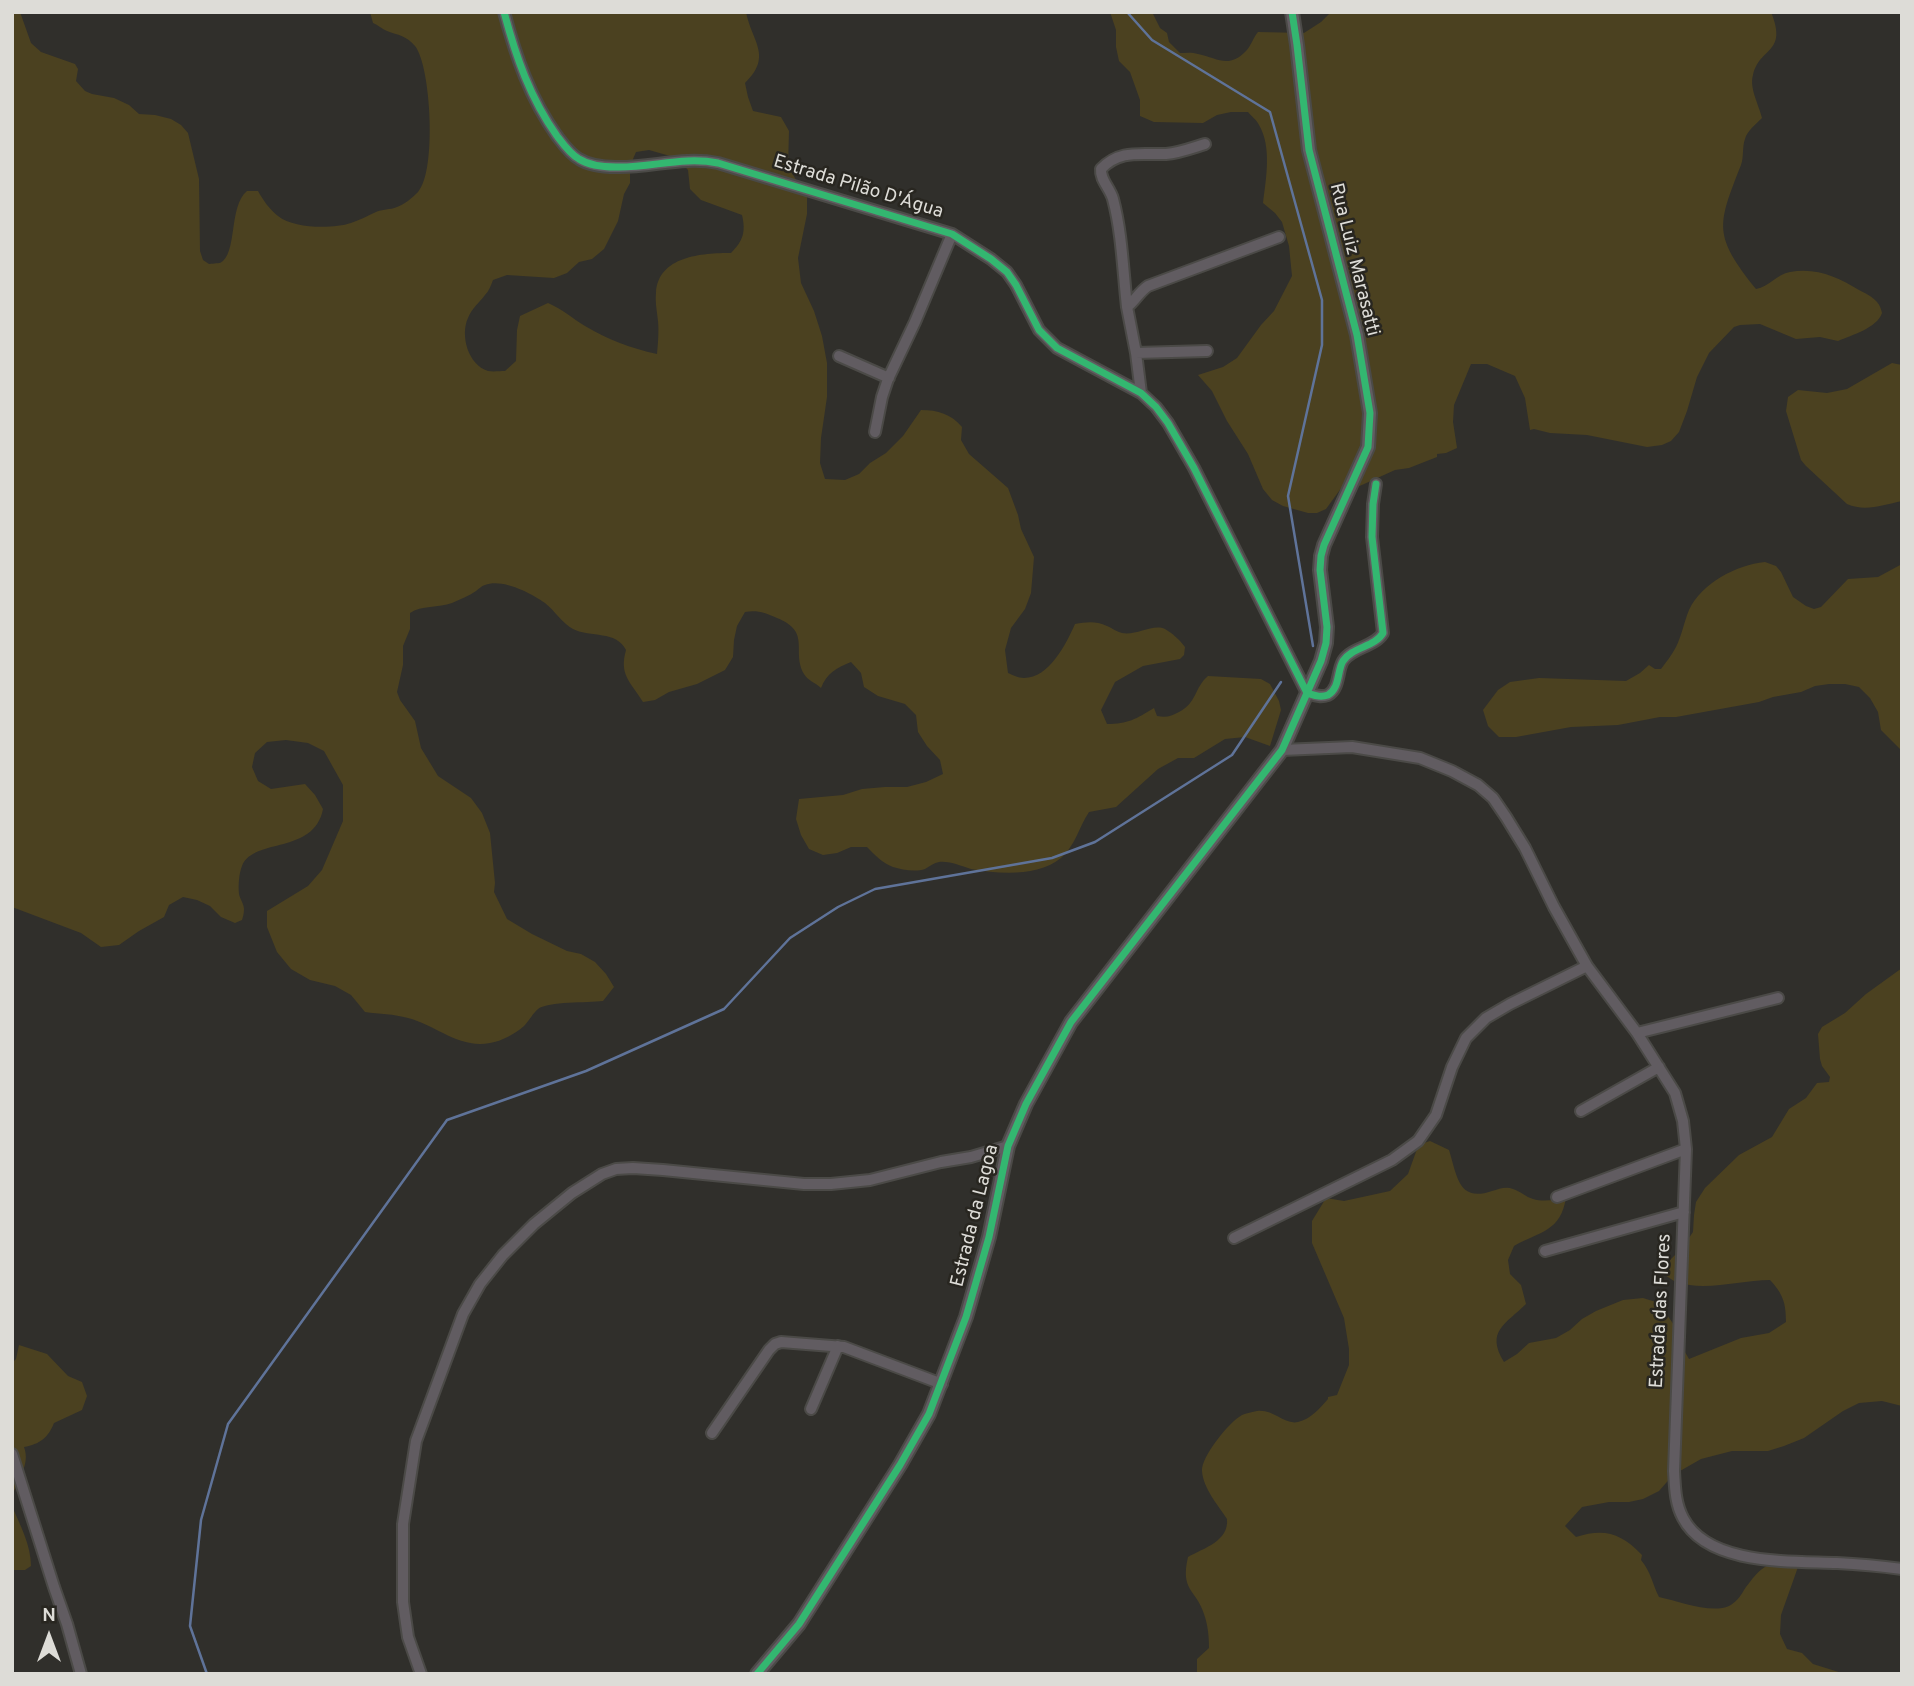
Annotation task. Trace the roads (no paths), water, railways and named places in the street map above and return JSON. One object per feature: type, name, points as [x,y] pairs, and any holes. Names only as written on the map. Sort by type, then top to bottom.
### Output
[{"type":"street","name":"Estrada Pilão D'Água","points":[[505,12],[515,53],[528,86],[545,119],[564,146],[579,159],[594,165],[618,167],[681,160],[718,163],[952,234],[1007,272],[1039,330],[1057,348],[1141,393],[1168,423],[1194,468],[1307,693]]},
{"type":"street","name":"Rua Luiz Marasatti","points":[[1282,750],[1321,661],[1326,643],[1321,556],[1368,447],[1370,413],[1354,324],[1309,150],[1292,12]]},
{"type":"street","points":[[1141,393],[1114,202],[1101,169],[1120,155],[1167,154],[1205,144]]},
{"type":"street","points":[[875,432],[889,378],[952,234]]},
{"type":"street","points":[[1127,307],[1140,291],[1148,286],[1279,237]]},
{"type":"street","points":[[1136,353],[1207,351]]},
{"type":"street","points":[[839,356],[889,378]]},
{"type":"street","points":[[1307,693],[1318,697],[1335,689],[1343,661],[1384,633],[1372,537],[1376,484]]},
{"type":"street","name":"Estrada das Flores","points":[[1282,750],[1352,747],[1420,758],[1478,785],[1493,798],[1525,848],[1587,966],[1637,1033],[1675,1093],[1683,1121],[1686,1149],[1674,1471],[1675,1497],[1684,1519],[1694,1532],[1712,1545],[1738,1556],[1902,1569]]},
{"type":"street","name":"Estrada da Lagoa","points":[[757,1674],[799,1624],[929,1414],[966,1317],[989,1237],[1008,1146],[1071,1022],[1282,750]]},
{"type":"street","points":[[1234,1238],[1392,1160],[1418,1141],[1436,1115],[1452,1066],[1466,1038],[1486,1018],[1587,966]]},
{"type":"street","points":[[1637,1033],[1778,998]]},
{"type":"street","points":[[1581,1111],[1659,1066]]},
{"type":"street","points":[[421,1674],[408,1637],[403,1602],[403,1524],[416,1441],[463,1314],[487,1275],[534,1224],[572,1193],[602,1174],[616,1169],[663,1170],[804,1184],[831,1184],[870,1180],[1008,1146]]},
{"type":"street","points":[[1557,1198],[1686,1149]]},
{"type":"street","points":[[1545,1251],[1684,1212]]},
{"type":"street","points":[[712,1433],[775,1344],[781,1342],[856,1350],[942,1384]]},
{"type":"street","points":[[811,1409],[838,1346]]},
{"type":"street","points":[[12,1454],[81,1674]]},
{"type":"waterway","points":[[1127,12],[1152,40],[1270,112],[1322,300],[1322,345],[1288,496],[1313,646]]},
{"type":"waterway","points":[[207,1674],[190,1626],[201,1520],[228,1424],[447,1120],[586,1071],[724,1009],[790,938],[838,907],[875,889],[1052,858],[1095,842],[1232,755],[1281,682]]}]
